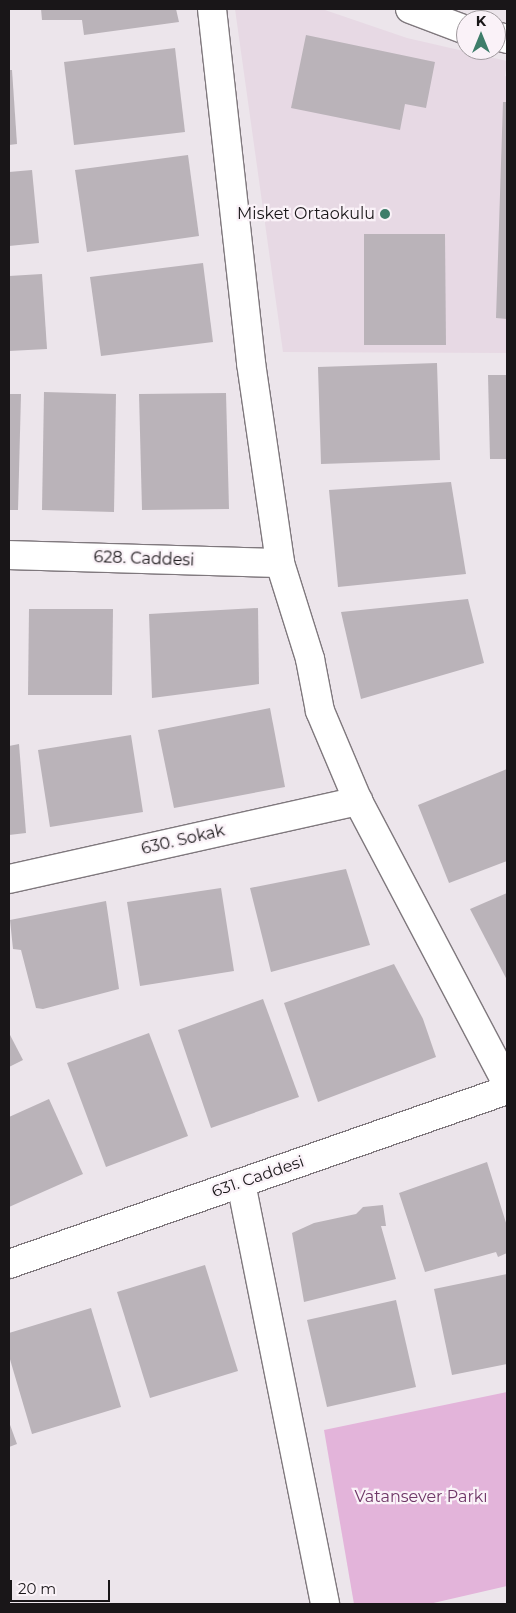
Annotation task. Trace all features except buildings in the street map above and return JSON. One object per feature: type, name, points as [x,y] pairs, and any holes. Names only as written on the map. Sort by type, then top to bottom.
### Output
[{"type":"street","points":[[212,9],[251,363],[280,563],[310,659],[320,711],[358,801],[507,1084]]},
{"type":"street","points":[[410,9],[456,26]]},
{"type":"street","name":"628. Caddesi","points":[[9,555],[280,563]]},
{"type":"street","name":"630. Sokak","points":[[9,879],[358,801]]},
{"type":"street","name":"631. Caddesi","points":[[9,1264],[507,1090]]},
{"type":"street","points":[[241,1183],[325,1604]]},
{"type":"shaded area","name":"Misket Ortaokulu","points":[[235,9],[322,9],[407,38],[456,49],[456,60],[507,61],[505,76],[507,77],[507,353],[283,352]]},
{"type":"green space","name":"Vatansever Parkı","points":[[507,1392],[507,1586],[429,1604],[354,1604],[324,1430]]},
{"type":"place","name":"Misket Ortaokulu","points":[[385,214]]}]
